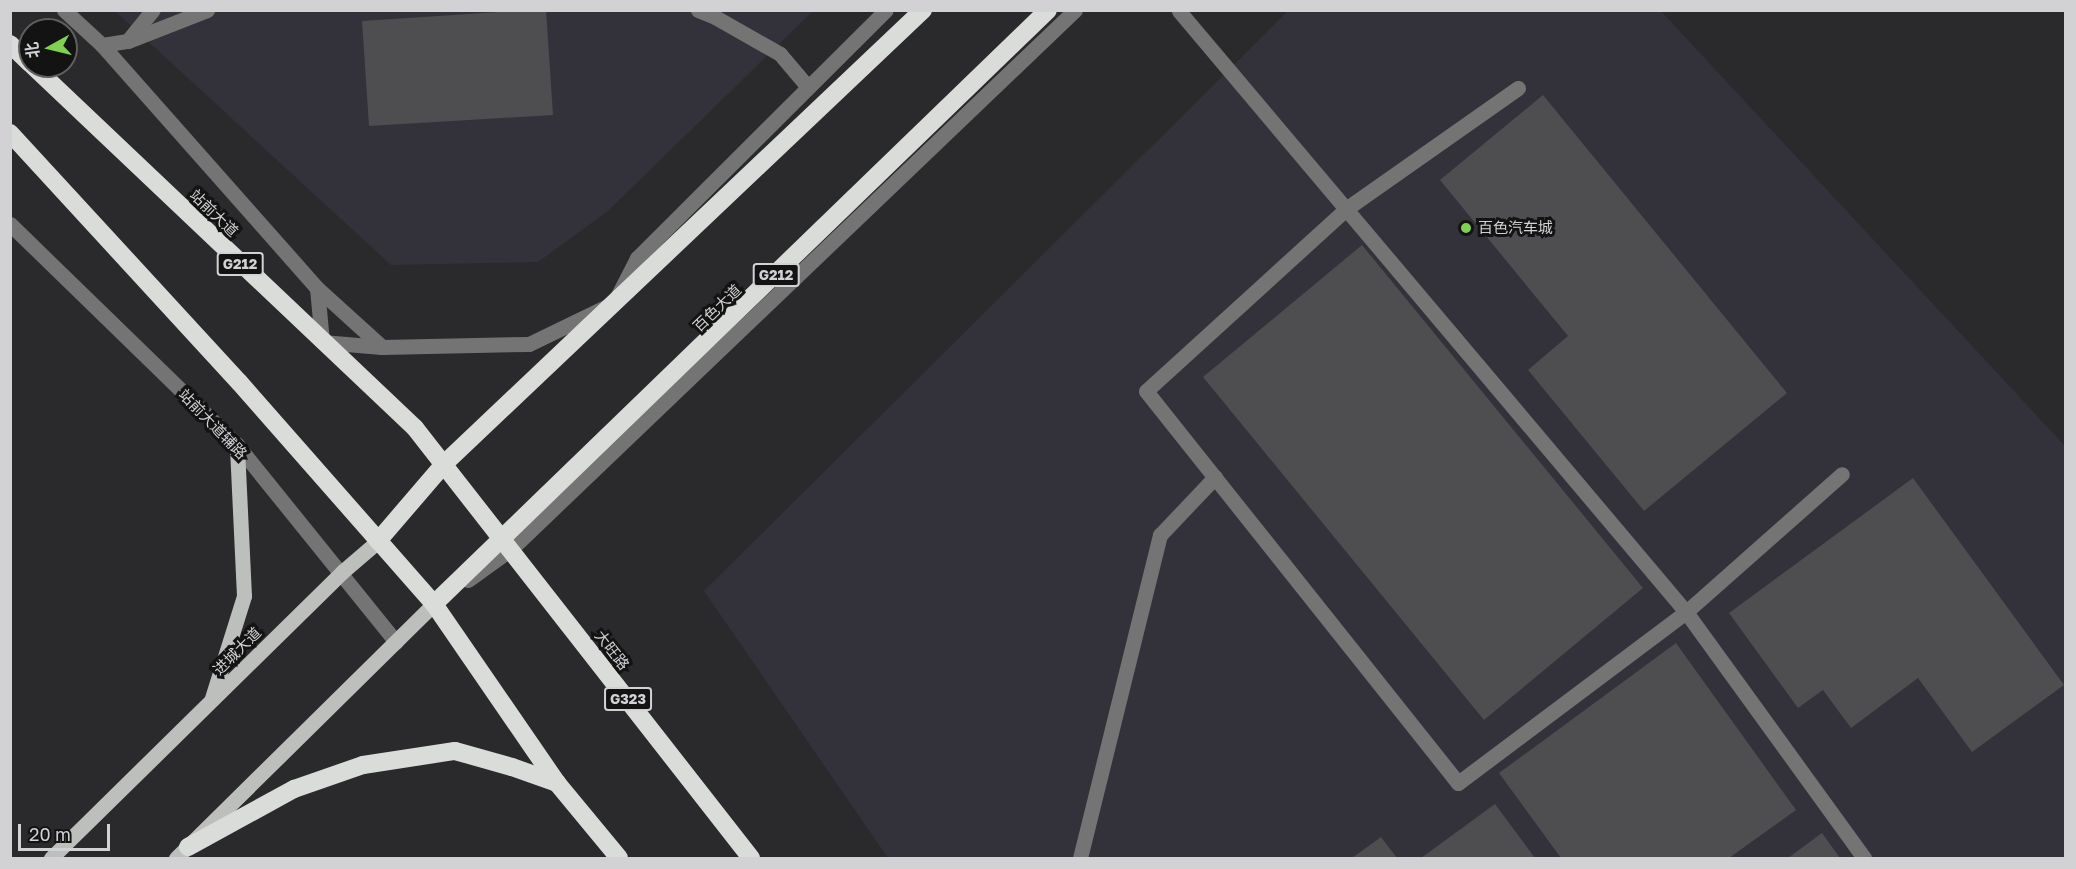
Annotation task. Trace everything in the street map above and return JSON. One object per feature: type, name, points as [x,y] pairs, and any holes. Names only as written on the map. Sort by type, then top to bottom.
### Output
[{"type":"highway","points":[[444,464],[923,10]]},
{"type":"highway","name":"百色大道","points":[[434,604],[507,545],[1048,10]]},
{"type":"highway","name":"站前大道","points":[[46,78],[415,428],[444,464]]},
{"type":"highway","points":[[10,132],[231,373],[434,604],[557,783],[619,858]]},
{"type":"highway","name":"大旺路","points":[[444,464],[751,858]]},
{"type":"highway","name":"进城大道","points":[[378,541],[444,464]]},
{"type":"highway","points":[[182,853],[294,789],[363,765],[455,752],[512,767],[557,783]]},
{"type":"main road","points":[[210,702],[244,596],[242,509],[237,445]]},
{"type":"main road","name":"进城大道","points":[[51,858],[342,572],[378,541]]},
{"type":"main road","points":[[182,853],[434,604]]},
{"type":"street","points":[[64,10],[102,45],[317,288],[382,347]]},
{"type":"street","points":[[128,41],[153,10]]},
{"type":"street","points":[[102,45],[128,41],[207,10]]},
{"type":"street","points":[[698,10],[715,17],[780,54],[808,87]]},
{"type":"street","points":[[317,288],[322,342],[382,347],[529,344],[614,303],[637,258],[886,10]]},
{"type":"street","points":[[507,545],[1075,10]]},
{"type":"street","points":[[1179,11],[1686,612],[1864,858]]},
{"type":"street","points":[[1518,88],[1346,209],[1146,391],[1458,783],[1686,612],[1842,474]]},
{"type":"street","name":"站前大道辅路","points":[[10,224],[237,445],[342,572],[396,642]]},
{"type":"street","points":[[1080,858],[1160,535],[1215,477]]},
{"type":"shaded area","points":[[115,11],[813,11],[608,211],[538,262],[391,265]]},
{"type":"shaded area","name":"百色汽车城","points":[[1288,11],[1661,11],[2065,446],[2065,858],[888,858],[704,591]]},
{"type":"building","points":[[546,10],[553,115],[369,126],[362,21]]},
{"type":"building","points":[[1543,95],[1787,393],[1644,511],[1528,370],[1568,336],[1440,180]]},
{"type":"building","points":[[1362,245],[1643,588],[1484,720],[1203,377]]},
{"type":"building","points":[[1913,478],[2064,685],[1972,752],[1918,678],[1851,728],[1823,690],[1798,708],[1729,613]]},
{"type":"building","points":[[1676,643],[1796,810],[1729,858],[1561,858],[1499,773]]},
{"type":"building","points":[[1495,804],[1535,858],[1421,858]]},
{"type":"building","points":[[1822,833],[1840,858],[1788,858]]},
{"type":"building","points":[[1381,837],[1397,858],[1352,858]]},
{"type":"place","name":"百色汽车城","points":[[1466,228]]}]
